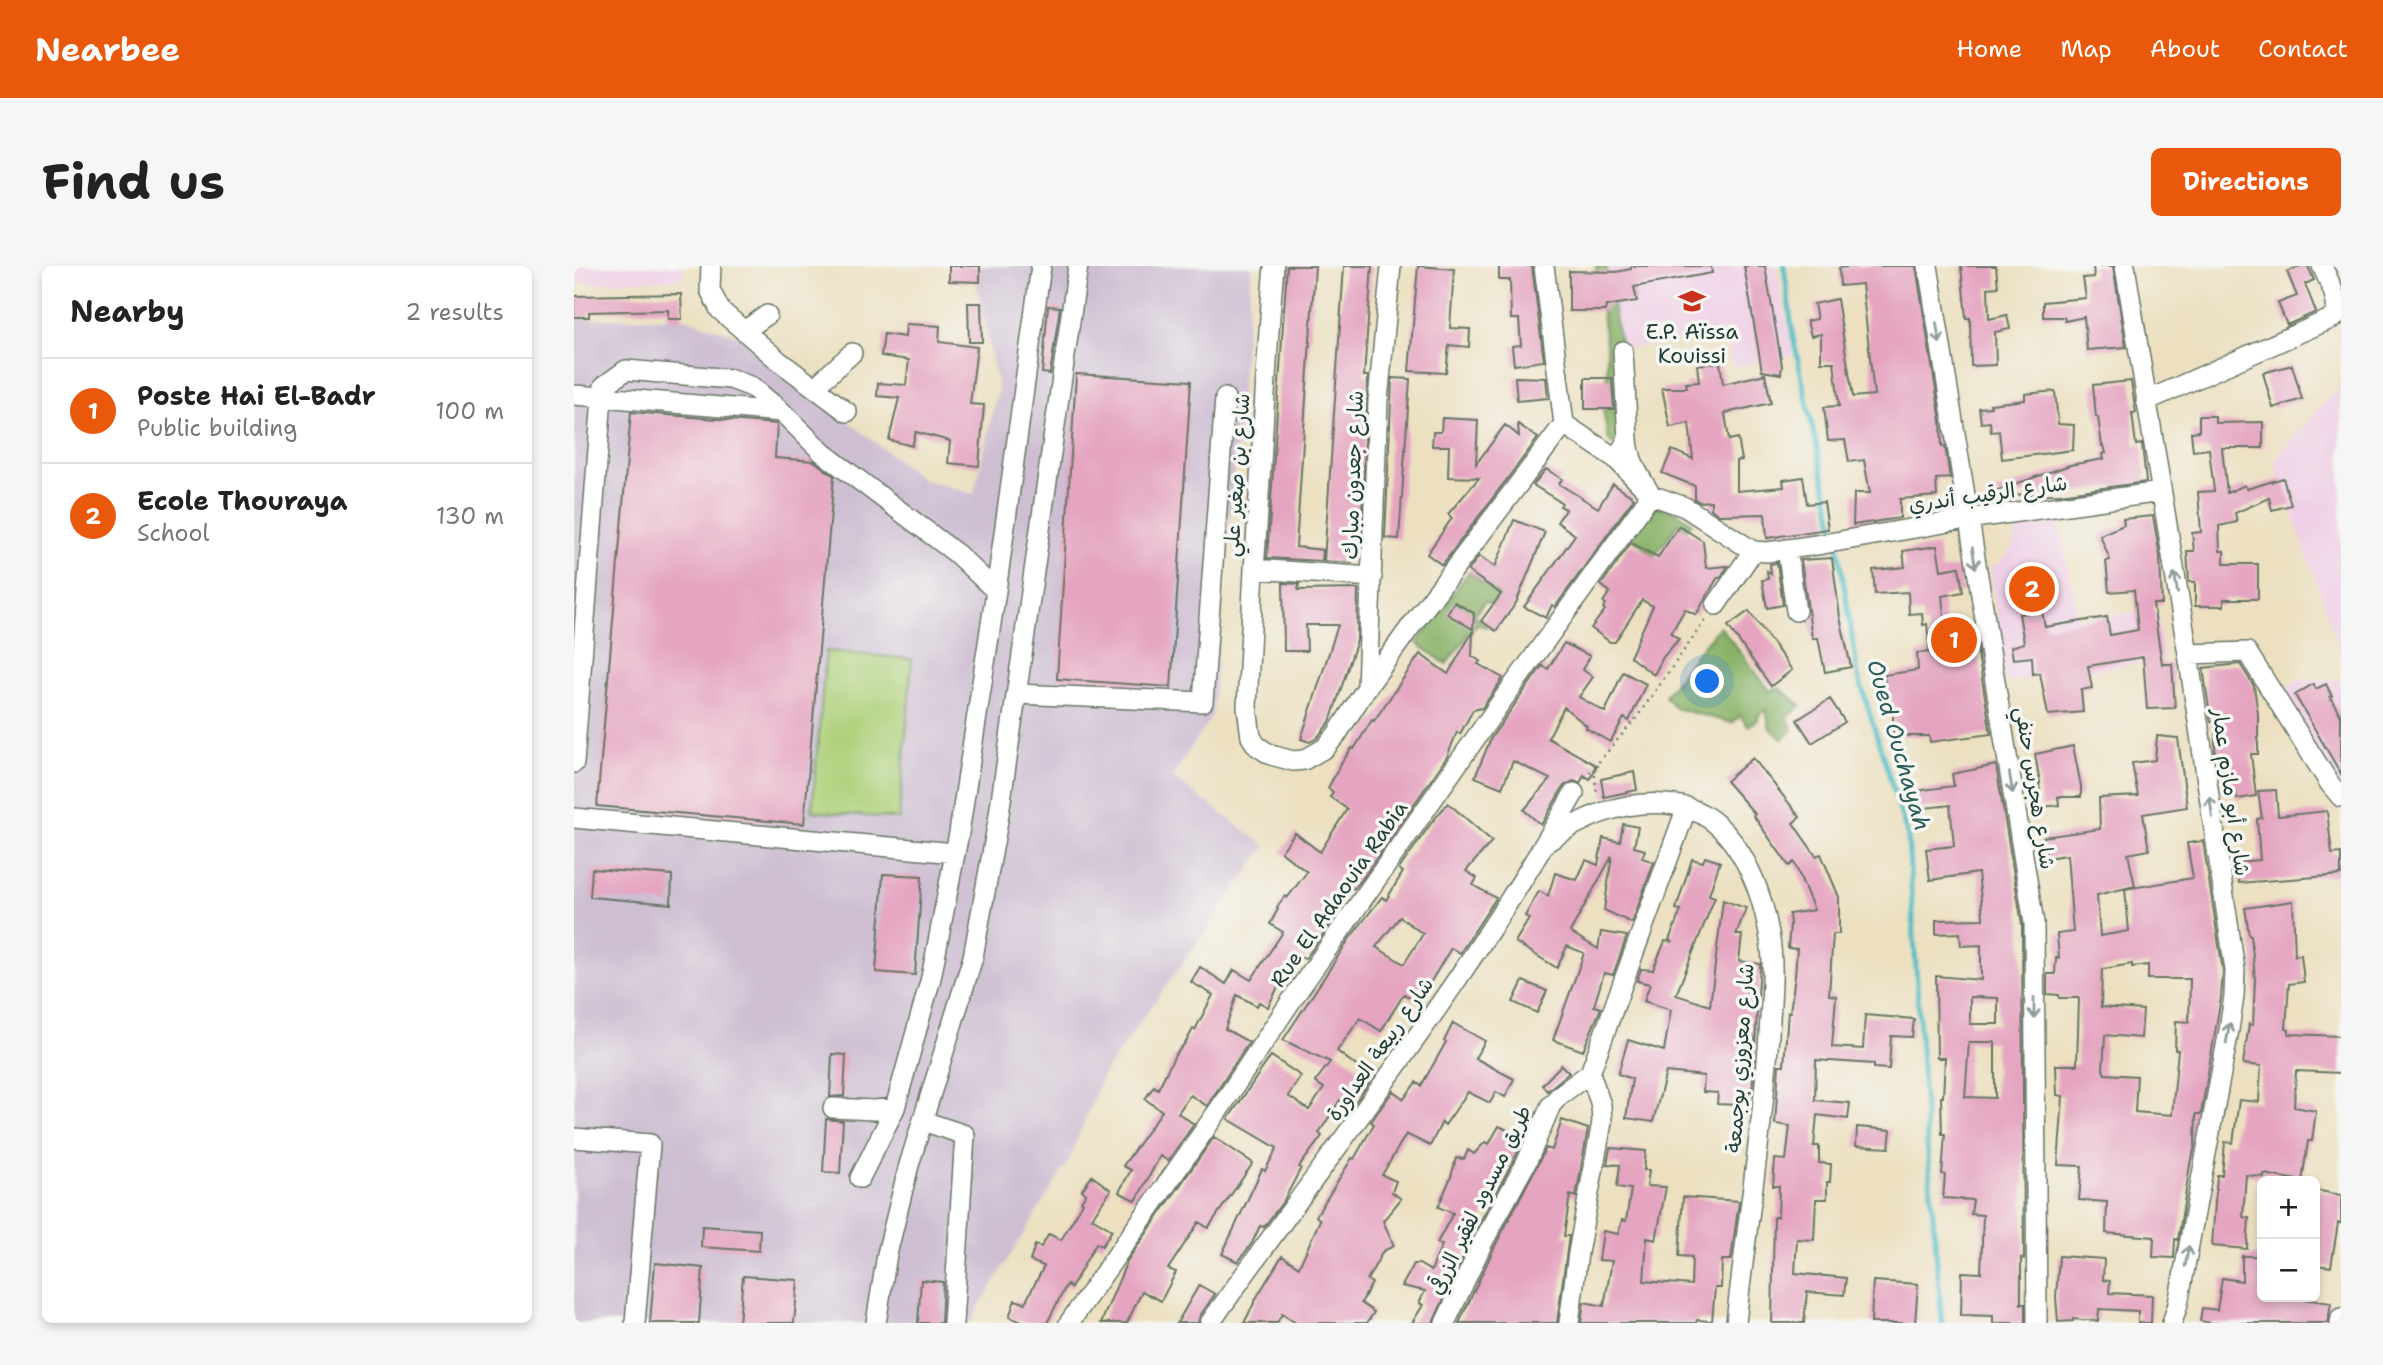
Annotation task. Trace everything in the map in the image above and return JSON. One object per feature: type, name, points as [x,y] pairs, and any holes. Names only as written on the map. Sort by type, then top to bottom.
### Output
[{"type":"street","points":[[711,266],[710,290],[720,310],[779,361],[846,412]]},
{"type":"street","points":[[860,1178],[895,1108],[931,978],[956,853],[1041,266]]},
{"type":"street","points":[[876,1323],[887,1254],[909,1165],[973,957],[998,821],[1078,266]]},
{"type":"street","name":"شارع بن صغير علي","points":[[1274,266],[1254,569],[1372,577]]},
{"type":"street","name":"شارع جعدون مبارك","points":[[1367,687],[1378,400],[1391,266]]},
{"type":"street","points":[[1254,569],[1248,726],[1257,746],[1271,755],[1293,761],[1304,760],[1325,748],[1338,734],[1367,687],[1564,424],[1544,266]]},
{"type":"street","name":"شارع هجرس حنفي","points":[[1928,266],[2034,923],[2037,1323]]},
{"type":"street","name":"شارع أبو مازم عمار","points":[[2125,266],[2188,654],[2233,956],[2234,983],[2226,1043],[2172,1323]]},
{"type":"street","points":[[2147,401],[2335,317],[2336,297],[2322,266]]},
{"type":"street","points":[[744,331],[767,314]]},
{"type":"street","points":[[1623,351],[1628,451],[1651,495]]},
{"type":"street","points":[[815,387],[852,353]]},
{"type":"street","points":[[574,763],[602,397],[604,386],[626,370],[731,379],[752,387],[782,412],[823,453],[957,554],[996,591]]},
{"type":"street","points":[[574,395],[782,412]]},
{"type":"street","points":[[1016,694],[1203,702],[1225,398]]},
{"type":"street","points":[[1564,424],[1615,458],[1651,495],[1685,507],[1753,551],[1716,605]]},
{"type":"street","points":[[1615,458],[1628,439]]},
{"type":"street","name":"شارع الرقيب أندري","points":[[1753,551],[1787,550],[1967,519],[2161,492]]},
{"type":"street","name":"Rue El Adaouia Rabia","points":[[1069,1323],[1218,1111],[1293,998],[1651,495]]},
{"type":"street","points":[[1787,550],[1796,611]]},
{"type":"street","points":[[2188,654],[2247,652],[2330,784],[2341,797]]},
{"type":"street","name":"شارع ربيعة العداورة","points":[[1210,1323],[1466,967],[1580,786]]},
{"type":"street","name":"شارع معزوزي بوجمعة","points":[[1547,842],[1571,825],[1598,812],[1648,803],[1687,807],[1714,823],[1728,836],[1740,853],[1763,906],[1770,936],[1772,967],[1767,1058],[1737,1323]]},
{"type":"street","points":[[1569,1323],[1578,1253],[1602,1122],[1601,1105],[1590,1073],[1687,807]]},
{"type":"street","points":[[574,818],[956,853]]},
{"type":"street","name":"طريق مسدود لفقير الزرقي","points":[[1446,1323],[1484,1240],[1528,1159],[1551,1105],[1590,1073]]},
{"type":"street","points":[[834,1108],[895,1108]]},
{"type":"street","points":[[923,1121],[965,1135],[953,1323]]},
{"type":"street","points":[[574,1138],[650,1144],[635,1323]]},
{"type":"street","points":[[2340,1323],[2341,1318]]},
{"type":"path","points":[[1580,786],[1637,717],[1716,605]]},
{"type":"path","points":[[1594,768],[1597,803]]},
{"type":"shaded area","points":[[574,266],[685,266],[681,279],[574,284]]},
{"type":"shaded area","points":[[973,266],[1252,266],[1212,716],[1172,777],[1266,846],[1103,1074],[1069,1160],[969,1323],[574,1323],[574,319],[684,318],[739,336],[922,479],[974,494],[998,389]]},
{"type":"shaded area","name":"E.P. Aïssa Kouissi","points":[[1596,266],[1776,266],[1793,355],[1732,367],[1726,332],[1607,352]]},
{"type":"shaded area","points":[[2341,390],[2341,653],[2274,461],[2332,394]]},
{"type":"shaded area","points":[[2059,523],[2078,619],[2157,611],[2164,660],[2006,682],[1990,567],[1998,564],[2012,548],[2018,528]]},
{"type":"shaded area","points":[[2298,680],[2341,680],[2341,786],[2282,691]]},
{"type":"green space","points":[[1596,266],[1606,266],[1624,366],[1627,436],[1613,444],[1608,439],[1602,402],[1607,402],[1607,352]]},
{"type":"green space","points":[[1647,508],[1672,509],[1692,523],[1687,529],[1679,523],[1655,555],[1628,534]]},
{"type":"green space","points":[[1469,572],[1499,595],[1495,607],[1485,601],[1474,616],[1487,623],[1486,627],[1477,624],[1446,664],[1417,643]]},
{"type":"green space","points":[[1720,626],[1770,691],[1779,688],[1801,705],[1787,718],[1793,730],[1782,739],[1770,728],[1766,710],[1758,716],[1758,720],[1748,726],[1740,716],[1732,723],[1675,708],[1665,696]]},
{"type":"green space","points":[[826,651],[912,659],[899,819],[812,811]]},
{"type":"building","points":[[949,266],[980,266],[980,282],[949,281]]},
{"type":"building","points":[[1287,266],[1315,266],[1296,547],[1323,550],[1322,561],[1267,558]]},
{"type":"building","points":[[1344,266],[1372,266],[1364,376],[1368,376],[1361,537],[1354,536],[1352,563],[1324,561]]},
{"type":"building","points":[[1418,266],[1454,269],[1450,328],[1470,329],[1469,347],[1449,345],[1446,373],[1409,371]]},
{"type":"building","points":[[1499,266],[1532,266],[1544,361],[1514,365],[1512,346],[1521,345],[1519,319],[1511,319],[1510,280],[1499,280]]},
{"type":"building","points":[[1631,266],[1711,266],[1712,273],[1634,287],[1637,301],[1606,306],[1605,311],[1569,311],[1569,271],[1616,272],[1631,269]]},
{"type":"building","points":[[1744,266],[1765,266],[1782,366],[1781,374],[1762,371]]},
{"type":"building","points":[[1916,266],[1941,421],[1942,446],[1945,446],[1950,478],[1936,479],[1937,496],[1900,499],[1900,518],[1853,525],[1854,493],[1870,493],[1864,460],[1849,462],[1845,440],[1828,441],[1824,407],[1839,406],[1834,362],[1821,362],[1821,334],[1811,336],[1807,321],[1817,319],[1814,304],[1837,299],[1853,397],[1874,395],[1862,284],[1840,286],[1839,268]]},
{"type":"building","points":[[1961,266],[1996,266],[1998,287],[1988,288],[1989,319],[2007,315],[2010,329],[1995,332],[1996,365],[1971,366],[1970,318],[1966,318]]},
{"type":"building","points":[[2093,266],[2113,266],[2126,347],[2087,350],[2084,317],[2065,321],[2064,317],[2043,317],[2043,302],[2086,298],[2083,278],[2094,277]]},
{"type":"building","points":[[2300,266],[2308,266],[2314,280],[2305,284],[2316,312],[2287,325],[2278,303],[2297,296],[2287,272]]},
{"type":"building","points":[[681,294],[682,319],[668,319],[668,310],[589,312],[589,317],[574,317],[574,296]]},
{"type":"building","points":[[968,303],[981,303],[982,342],[969,342]]},
{"type":"building","points":[[1048,306],[1060,307],[1050,374],[1042,373]]},
{"type":"building","points":[[906,324],[940,326],[939,342],[977,347],[970,404],[984,405],[979,466],[948,463],[950,441],[916,432],[912,446],[889,440],[899,398],[877,396],[878,383],[906,385],[909,360],[881,356],[884,334],[905,337]]},
{"type":"building","points":[[1720,362],[1723,384],[1765,374],[1771,403],[1725,413],[1729,440],[1738,438],[1742,460],[1737,461],[1737,491],[1784,487],[1783,480],[1803,477],[1807,504],[1824,502],[1828,529],[1767,538],[1765,514],[1719,515],[1711,509],[1711,501],[1699,502],[1695,499],[1695,486],[1662,473],[1672,450],[1693,459],[1689,423],[1670,427],[1662,388],[1687,388],[1686,383],[1699,382],[1697,365]]},
{"type":"building","points":[[2292,365],[2302,399],[2273,408],[2263,373]]},
{"type":"building","points":[[1076,374],[1191,381],[1171,687],[1057,679]]},
{"type":"building","points":[[1515,377],[1546,378],[1548,398],[1517,401]]},
{"type":"building","points":[[1392,378],[1410,379],[1399,539],[1385,538]]},
{"type":"building","points":[[1585,378],[1612,378],[1614,409],[1585,409]]},
{"type":"building","points":[[2131,381],[2136,413],[2132,413],[2136,445],[2142,444],[2146,482],[2060,494],[1992,495],[1992,492],[2070,465],[2104,459],[2103,454],[2106,453],[2096,417],[2093,385]]},
{"type":"building","points":[[2055,391],[2058,424],[2074,425],[2073,450],[2002,459],[1999,431],[1991,432],[1990,422],[1981,423],[1979,408],[2025,400],[2025,394]]},
{"type":"building","points":[[631,412],[777,424],[775,458],[814,461],[834,476],[804,824],[597,806]]},
{"type":"building","points":[[2199,416],[2215,416],[2215,423],[2263,422],[2263,448],[2222,448],[2227,493],[2245,485],[2247,489],[2283,478],[2291,505],[2272,510],[2269,498],[2235,513],[2237,522],[2219,526],[2220,551],[2224,551],[2224,564],[2258,564],[2258,599],[2224,599],[2224,606],[2195,606],[2195,582],[2189,582],[2187,551],[2194,551],[2192,533],[2201,532],[2198,492],[2214,491],[2209,449],[2193,451],[2191,432],[2199,431]]},
{"type":"building","points":[[1442,418],[1478,420],[1476,464],[1505,425],[1519,436],[1518,424],[1538,438],[1442,565],[1427,554],[1452,518],[1448,514],[1479,478],[1448,477],[1449,446],[1432,446],[1433,432],[1441,432]]},
{"type":"building","points":[[1546,469],[1562,479],[1559,484],[1598,508],[1613,484],[1634,498],[1555,607],[1552,605],[1546,618],[1524,607],[1575,535],[1557,522],[1566,509],[1560,506],[1562,503],[1533,485]]},
{"type":"building","points":[[2153,516],[2160,556],[2162,604],[2153,604],[2162,664],[2172,664],[2175,708],[2147,709],[2143,657],[2088,666],[2092,688],[2081,690],[2083,712],[2048,715],[2040,673],[2033,674],[2032,657],[2013,659],[2011,647],[2024,643],[2019,614],[2042,611],[2045,627],[2107,617],[2110,635],[2138,630],[2134,590],[2109,592],[2106,561],[2110,560],[2100,535],[2124,525],[2123,519]]},
{"type":"building","points":[[1514,520],[1545,532],[1516,603],[1496,631],[1481,621],[1501,594],[1468,571],[1479,556],[1495,567]]},
{"type":"building","points":[[1679,526],[1703,541],[1706,568],[1728,566],[1720,578],[1718,577],[1696,615],[1685,609],[1671,633],[1679,639],[1663,657],[1654,675],[1630,657],[1653,606],[1642,600],[1615,642],[1610,642],[1591,628],[1605,610],[1603,608],[1606,604],[1603,602],[1610,592],[1601,585],[1631,543],[1658,557]]},
{"type":"building","points":[[1937,546],[1941,570],[1959,567],[1963,592],[1942,596],[1945,626],[1973,623],[1991,734],[1930,742],[1929,736],[1893,736],[1893,708],[1888,709],[1884,675],[1918,670],[1917,653],[1930,652],[1927,624],[1923,625],[1922,613],[1909,614],[1908,592],[1875,594],[1873,570],[1905,567],[1903,551]]},
{"type":"building","points":[[1832,558],[1840,617],[1851,667],[1825,672],[1818,638],[1812,638],[1801,560]]},
{"type":"building","points":[[1777,563],[1783,605],[1767,608],[1762,580],[1768,579],[1767,571],[1771,574],[1770,564]]},
{"type":"building","points":[[1283,583],[1299,584],[1298,590],[1358,589],[1357,640],[1330,722],[1317,738],[1310,742],[1301,739],[1338,625],[1306,625],[1307,651],[1284,651]]},
{"type":"building","points":[[1454,602],[1474,613],[1473,629],[1447,614]]},
{"type":"building","points":[[1749,611],[1792,670],[1771,686],[1728,626]]},
{"type":"building","points":[[1473,631],[1472,656],[1480,661],[1478,664],[1503,678],[1482,708],[1473,710],[1460,734],[1457,732],[1447,757],[1362,879],[1354,889],[1351,887],[1335,909],[1339,912],[1305,959],[1294,955],[1268,1007],[1259,1002],[1257,1006],[1237,995],[1225,1029],[1249,1042],[1207,1106],[1190,1095],[1178,1113],[1194,1124],[1168,1161],[1160,1156],[1136,1201],[1119,1192],[1131,1170],[1123,1166],[1162,1111],[1145,1099],[1154,1086],[1158,1089],[1175,1055],[1193,1029],[1195,1030],[1213,995],[1191,982],[1200,967],[1226,984],[1234,970],[1251,980],[1283,932],[1270,924],[1277,907],[1307,872],[1281,852],[1295,833],[1320,852],[1347,809],[1330,797],[1333,792],[1328,788],[1342,762],[1352,748],[1354,749],[1420,654],[1448,674]]},
{"type":"building","points":[[1564,643],[1590,656],[1583,670],[1593,677],[1579,697],[1605,712],[1623,672],[1646,684],[1629,721],[1624,718],[1610,742],[1586,728],[1587,726],[1564,707],[1548,738],[1597,766],[1590,779],[1584,775],[1580,783],[1573,781],[1564,786],[1541,825],[1524,810],[1550,779],[1513,761],[1502,788],[1475,777],[1491,738],[1542,666],[1548,669]]},
{"type":"building","points":[[2240,664],[2254,686],[2258,714],[2258,754],[2251,754],[2256,796],[2237,799],[2236,792],[2226,793],[2222,754],[2215,754],[2215,722],[2211,722],[2203,668]]},
{"type":"building","points":[[2313,684],[2316,689],[2326,684],[2341,716],[2341,774],[2295,695]]},
{"type":"building","points":[[1830,699],[1845,722],[1812,743],[1797,720]]},
{"type":"building","points":[[2157,736],[2178,738],[2187,807],[2143,814],[2149,850],[2128,854],[2135,886],[2097,895],[2100,936],[2129,931],[2125,889],[2193,878],[2187,843],[2203,841],[2223,971],[2221,998],[2201,1114],[2196,1114],[2195,1145],[2178,1240],[2175,1239],[2174,1258],[2153,1257],[2154,1237],[2106,1233],[2107,1202],[2079,1200],[2082,1166],[2058,1165],[2063,1096],[2057,1095],[2056,1065],[2077,1065],[2079,998],[2059,998],[2059,995],[2047,994],[2047,974],[2055,974],[2056,958],[2059,958],[2057,934],[2073,932],[2067,855],[2046,858],[2043,837],[2100,829],[2099,798],[2138,796],[2132,763],[2155,760]],"holes":[[[2132,964],[2132,967],[2148,965],[2148,979],[2190,979],[2189,1022],[2176,1021],[2175,1050],[2178,1050],[2172,1115],[2135,1112],[2137,1076],[2105,1074],[2103,1070],[2105,1035],[2141,1038],[2143,1010],[2101,1007],[2102,969]]]},
{"type":"building","points":[[2073,746],[2081,797],[2058,797],[2059,805],[2041,807],[2035,754]]},
{"type":"building","points":[[1753,758],[1800,817],[1793,823],[1816,856],[1821,854],[1839,897],[1839,934],[1833,934],[1829,995],[1836,996],[1832,1047],[1863,1049],[1865,1015],[1914,1019],[1912,1037],[1891,1036],[1889,1069],[1874,1068],[1874,1064],[1816,1060],[1815,1100],[1850,1103],[1848,1119],[1817,1115],[1814,1146],[1819,1146],[1819,1163],[1831,1164],[1830,1182],[1827,1182],[1827,1199],[1816,1199],[1814,1240],[1797,1239],[1795,1273],[1846,1278],[1844,1295],[1807,1292],[1804,1323],[1772,1323],[1774,1217],[1778,1217],[1779,1186],[1773,1186],[1775,1159],[1786,1160],[1790,1126],[1775,1124],[1779,1065],[1784,1065],[1797,949],[1788,948],[1789,914],[1814,910],[1794,862],[1789,866],[1753,815],[1755,814],[1726,781]]},
{"type":"building","points":[[1996,765],[2022,924],[2024,1259],[2021,1258],[2021,1304],[2025,1304],[2025,1323],[1993,1323],[1993,1316],[1961,1315],[1962,1272],[1981,1273],[1983,1215],[1971,1214],[1973,1200],[1943,1198],[1945,1134],[1942,1134],[1941,1097],[1945,1058],[1937,1058],[1936,976],[1981,980],[1981,945],[1961,946],[1960,933],[1936,934],[1936,920],[1983,919],[1983,916],[1978,873],[1930,880],[1926,849],[1954,846],[1950,805],[1917,809],[1915,791],[1954,786],[1952,774]],"holes":[[[1970,997],[1998,998],[1998,1024],[1970,1024]],[[1969,1042],[1995,1042],[1995,1098],[1965,1097]]]},
{"type":"building","points":[[1634,772],[1637,790],[1604,797],[1601,779]]},
{"type":"building","points":[[2276,790],[2278,816],[2327,811],[2332,854],[2341,853],[2341,875],[2239,883],[2237,862],[2260,860],[2257,819],[2262,818],[2258,791]]},
{"type":"building","points":[[1448,803],[1492,841],[1466,871],[1477,878],[1473,885],[1496,898],[1460,953],[1451,948],[1418,1003],[1404,994],[1381,1031],[1360,1018],[1337,1051],[1372,1078],[1351,1108],[1340,1100],[1319,1133],[1322,1136],[1299,1167],[1301,1168],[1284,1200],[1264,1227],[1260,1226],[1238,1262],[1222,1254],[1262,1169],[1265,1171],[1277,1148],[1228,1119],[1271,1056],[1301,1076],[1288,1096],[1309,1110],[1324,1088],[1315,1082],[1330,1062],[1283,1040],[1350,938],[1382,897],[1386,900],[1403,872],[1399,869]],"holes":[[[1400,917],[1423,934],[1404,964],[1376,947]]]},
{"type":"building","points":[[1623,824],[1638,827],[1634,847],[1645,850],[1642,858],[1654,862],[1632,923],[1604,910],[1612,856],[1570,932],[1598,949],[1601,932],[1627,936],[1613,975],[1604,973],[1594,1006],[1601,1008],[1583,1051],[1553,1040],[1584,953],[1567,946],[1557,968],[1515,942],[1529,919],[1525,916],[1539,891],[1548,896],[1555,873],[1577,880],[1586,860],[1598,865],[1603,838],[1620,842]]},
{"type":"building","points":[[1705,857],[1720,862],[1709,895],[1715,897],[1676,995],[1710,1006],[1723,900],[1746,908],[1736,935],[1742,935],[1739,961],[1760,964],[1752,1094],[1740,1093],[1739,1105],[1717,1104],[1718,1093],[1703,1092],[1704,1076],[1666,1072],[1653,1122],[1626,1118],[1632,1079],[1618,1074],[1628,1040],[1664,1051],[1671,1010],[1644,1001],[1650,984],[1637,981],[1641,969],[1653,970],[1665,941],[1673,942],[1669,940],[1681,910],[1676,909],[1692,859],[1703,862]]},
{"type":"building","points":[[592,869],[672,875],[671,904],[590,897]]},
{"type":"building","points":[[883,874],[922,876],[915,975],[876,972]]},
{"type":"building","points":[[2293,901],[2295,956],[2301,955],[2304,982],[2289,984],[2286,1029],[2289,1034],[2341,1036],[2341,1073],[2296,1071],[2294,1107],[2316,1111],[2303,1176],[2246,1175],[2243,1217],[2249,1218],[2247,1249],[2212,1246],[2217,1175],[2222,1175],[2225,1142],[2233,1143],[2239,1100],[2259,1102],[2261,1066],[2243,1064],[2249,1024],[2253,1025],[2255,979],[2251,935],[2245,908]]},
{"type":"building","points":[[1523,981],[1547,991],[1537,1013],[1513,1002]]},
{"type":"building","points":[[1453,1023],[1485,1041],[1475,1058],[1514,1079],[1505,1097],[1496,1092],[1490,1103],[1468,1092],[1445,1125],[1442,1122],[1430,1146],[1406,1134],[1382,1175],[1396,1181],[1392,1192],[1401,1199],[1383,1221],[1394,1246],[1383,1251],[1367,1280],[1372,1283],[1361,1303],[1374,1312],[1367,1323],[1296,1323],[1282,1314],[1277,1323],[1244,1323],[1282,1256],[1299,1267],[1320,1220],[1316,1216],[1352,1158],[1354,1159],[1374,1124],[1371,1122],[1393,1091],[1404,1099],[1416,1082],[1421,1086],[1446,1042],[1444,1041]]},
{"type":"building","points":[[832,1054],[846,1055],[844,1096],[830,1097]]},
{"type":"building","points":[[1561,1065],[1569,1073],[1547,1091],[1542,1085]]},
{"type":"building","points":[[826,1119],[843,1121],[840,1173],[823,1172]]},
{"type":"building","points":[[1562,1120],[1588,1129],[1576,1197],[1570,1195],[1564,1236],[1569,1236],[1557,1323],[1459,1323],[1546,1148],[1552,1150]]},
{"type":"building","points":[[1499,1126],[1524,1138],[1517,1154],[1473,1235],[1433,1323],[1412,1323],[1423,1305],[1419,1303],[1425,1291],[1402,1286],[1414,1264],[1431,1271],[1442,1245],[1437,1243],[1453,1213],[1438,1207],[1456,1158],[1464,1159],[1468,1150],[1474,1154],[1485,1142],[1489,1144]]},
{"type":"building","points":[[1857,1127],[1891,1130],[1889,1148],[1856,1146]]},
{"type":"building","points":[[1214,1137],[1253,1163],[1208,1228],[1199,1222],[1168,1269],[1176,1272],[1161,1301],[1142,1291],[1127,1323],[1101,1323],[1127,1261]]},
{"type":"building","points":[[1610,1148],[1646,1151],[1644,1170],[1649,1170],[1647,1186],[1666,1187],[1656,1240],[1647,1238],[1644,1281],[1691,1285],[1692,1257],[1679,1256],[1683,1197],[1739,1201],[1731,1260],[1722,1260],[1721,1288],[1715,1288],[1712,1321],[1581,1323],[1584,1302],[1604,1306],[1612,1261],[1599,1260],[1603,1231],[1618,1234],[1622,1220],[1626,1221],[1631,1189],[1617,1187],[1620,1165],[1607,1164]]},
{"type":"building","points":[[1092,1176],[1111,1190],[1092,1218],[1112,1230],[1102,1246],[1096,1243],[1071,1288],[1067,1284],[1047,1323],[1025,1323],[1009,1317],[1015,1300],[1025,1303],[1044,1266],[1030,1261],[1035,1245],[1041,1247],[1049,1234],[1061,1240],[1083,1203],[1081,1201],[1086,1194],[1082,1190]]},
{"type":"building","points":[[2320,1191],[2341,1195],[2341,1223],[2338,1223],[2331,1267],[2320,1266]]},
{"type":"building","points":[[702,1226],[760,1230],[759,1251],[701,1247]]},
{"type":"building","points":[[2059,1256],[2104,1259],[2103,1280],[2110,1281],[2109,1293],[2152,1295],[2151,1323],[2138,1323],[2138,1311],[2099,1309],[2098,1321],[2073,1319],[2058,1322],[2056,1297]]},
{"type":"building","points":[[2242,1256],[2257,1256],[2257,1302],[2331,1303],[2328,1323],[2200,1321],[2202,1308],[2217,1310],[2222,1278],[2242,1281]]},
{"type":"building","points":[[655,1263],[703,1268],[699,1323],[650,1323]]},
{"type":"building","points":[[743,1276],[798,1280],[794,1323],[739,1323]]},
{"type":"building","points":[[921,1280],[943,1282],[941,1323],[918,1323]]},
{"type":"building","points":[[1873,1281],[1918,1284],[1915,1323],[1871,1323]]},
{"type":"building","points":[[1199,1285],[1215,1294],[1198,1323],[1177,1323]]},
{"type":"waterway","name":"Oued Ouchayah","points":[[1784,266],[1793,337],[1836,536]]},
{"type":"waterway","name":"Oued Ouchayah","points":[[1838,546],[1858,675],[1908,837],[1926,1132],[1942,1323]]},
{"type":"place","name":"E.P. Aïssa Kouissi","points":[[1692,301]]},
{"type":"place","name":"Ecole Thouraya","points":[[2032,589]]},
{"type":"place","name":"Poste Hai El-Badr","points":[[1954,640]]}]
